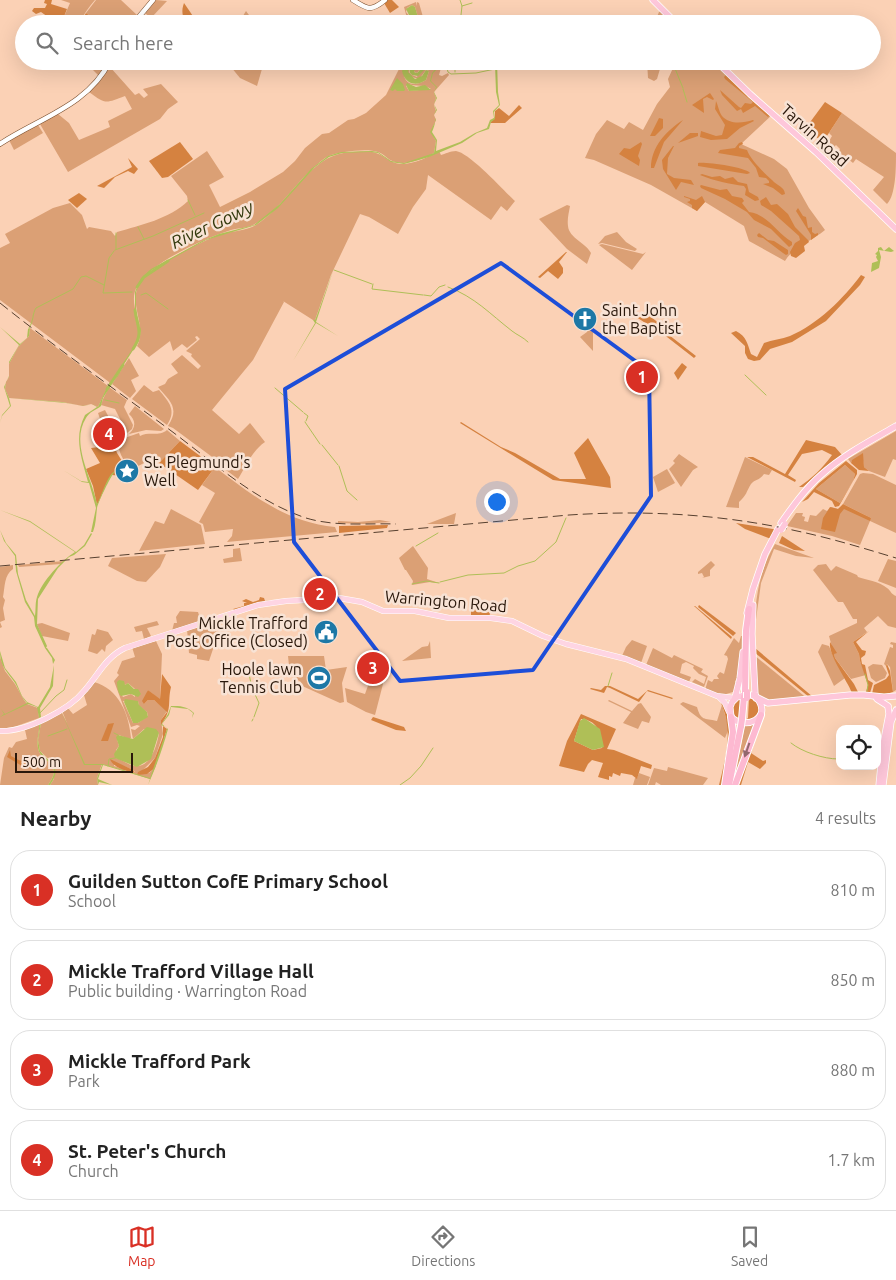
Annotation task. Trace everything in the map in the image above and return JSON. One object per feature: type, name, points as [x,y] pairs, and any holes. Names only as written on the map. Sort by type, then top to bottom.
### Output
[{"type":"highway","points":[[653,0],[668,15]]},
{"type":"highway","name":"Tarvin Road","points":[[725,70],[814,150],[896,229]]},
{"type":"highway","points":[[730,785],[743,722],[746,695],[746,630],[753,589],[772,542],[781,526],[823,478],[855,453],[896,428]]},
{"type":"highway","points":[[735,785],[761,714],[762,705],[757,698],[754,688],[750,610]]},
{"type":"highway","points":[[725,785],[733,732],[730,707],[740,677],[746,617],[750,610]]},
{"type":"highway","points":[[734,698],[749,695],[768,703],[864,695],[894,696]]},
{"type":"highway","points":[[881,785],[883,745],[888,718],[888,699],[894,696]]},
{"type":"highway","points":[[818,699],[862,697],[880,700],[896,710],[891,722],[881,785]]},
{"type":"highway","points":[[731,716],[738,722],[746,723],[755,720],[768,707],[773,705],[807,700]]},
{"type":"main road","points":[[140,15],[153,0]]},
{"type":"main road","points":[[353,0],[368,9],[385,0]]},
{"type":"main road","points":[[0,144],[55,114],[79,98],[95,84],[104,70]]},
{"type":"main road","name":"Warrington Road","points":[[0,732],[13,730],[46,718],[80,695],[110,659],[125,648],[258,605],[286,601],[339,598],[362,602],[382,611],[414,611],[449,618],[491,618],[512,621],[543,636],[566,644],[626,659],[717,696],[734,698]]},
{"type":"main road","points":[[717,696],[725,702],[731,716]]},
{"type":"highlighted area","points":[[501,263],[649,371],[651,496],[533,670],[400,681],[294,542],[285,389]]},
{"type":"shaded area","points":[[45,0],[52,0],[51,4],[67,9],[65,15],[45,15],[41,12],[36,14],[32,11],[34,8],[45,8],[47,4],[44,3]]},
{"type":"shaded area","points":[[61,0],[95,0],[83,15],[65,15],[70,3]]},
{"type":"shaded area","points":[[96,0],[121,0],[137,15],[89,15],[86,13]]},
{"type":"shaded area","points":[[156,0],[167,1],[154,15],[145,13]]},
{"type":"shaded area","points":[[386,0],[392,0],[399,7],[390,13],[384,3]]},
{"type":"shaded area","points":[[416,2],[417,6],[417,2],[422,15],[417,15],[415,7],[412,5],[407,8],[406,12],[408,15],[406,15],[404,7]]},
{"type":"shaded area","points":[[184,3],[192,15],[183,15]]},
{"type":"shaded area","points":[[412,5],[415,7],[417,15],[409,15],[406,9]]},
{"type":"shaded area","points":[[661,11],[665,15],[658,15]]},
{"type":"shaded area","points":[[93,70],[103,70],[99,76]]},
{"type":"shaded area","points":[[108,70],[113,70],[135,95],[139,93],[144,98],[148,95],[143,89],[161,84],[178,102],[168,109],[160,119],[68,172],[40,124],[58,114],[69,123],[79,140],[110,127],[108,121],[132,109],[125,96],[106,102],[89,92]]},
{"type":"shaded area","points":[[233,70],[262,70],[257,86],[240,78]]},
{"type":"shaded area","points":[[398,70],[404,70],[407,81],[415,84],[426,80],[429,71],[426,70],[440,70],[439,75],[442,76],[448,73],[449,75],[434,92],[436,111],[434,115],[436,120],[431,132],[436,141],[434,153],[406,163],[395,162],[381,153],[367,150],[329,156],[311,170],[277,207],[262,220],[251,226],[231,230],[194,245],[154,268],[145,276],[135,291],[134,298],[139,323],[138,340],[110,384],[0,300],[0,248],[10,243],[5,234],[53,208],[70,203],[82,215],[87,229],[89,227],[111,231],[115,236],[117,232],[164,217],[188,201],[187,196],[171,176],[207,151],[224,177],[209,185],[220,207],[283,172],[305,148],[322,134],[329,133],[348,120],[366,113],[386,95]],"holes":[[[408,84],[431,89],[409,91],[406,86]]]},
{"type":"shaded area","points":[[407,70],[412,75],[417,77],[420,70],[426,70],[420,78],[416,78],[412,77]]},
{"type":"shaded area","points":[[408,70],[415,79],[422,76],[426,70],[429,71],[426,80],[415,84],[406,79],[402,71]]},
{"type":"shaded area","points":[[410,70],[415,70],[414,72],[417,73],[420,70],[424,70],[418,76],[412,75]]},
{"type":"shaded area","points":[[436,70],[431,81],[437,87],[435,91],[436,87],[430,81],[432,73]]},
{"type":"shaded area","points":[[495,70],[497,70],[500,105],[494,112],[495,119],[491,122],[489,129],[429,157],[404,164],[391,162],[378,153],[370,152],[342,153],[329,157],[315,167],[278,208],[256,225],[206,240],[152,270],[142,279],[136,292],[136,312],[141,330],[139,341],[118,376],[110,384],[118,375],[123,363],[138,341],[140,328],[135,310],[135,292],[141,278],[151,269],[202,241],[219,234],[254,225],[280,204],[311,169],[328,156],[341,152],[372,151],[378,152],[391,161],[404,163],[434,153],[436,141],[430,132],[435,122],[432,132],[437,140],[436,151],[460,142],[487,128],[490,120],[494,118],[493,111],[499,105],[496,92]]},
{"type":"shaded area","points":[[648,70],[660,70],[657,79],[654,81],[648,78]]},
{"type":"shaded area","points":[[672,70],[722,70],[772,115],[741,144],[774,159],[787,169],[809,208],[825,230],[798,248],[785,261],[749,241],[744,226],[705,202],[697,211],[651,185],[594,160],[585,158],[596,134],[607,120],[624,129],[629,122],[643,130],[657,104],[670,87],[668,79]]},
{"type":"shaded area","points":[[726,75],[770,115],[768,117],[755,106],[743,113],[741,109],[737,111],[722,95],[720,90],[741,108],[745,103],[751,104],[753,102],[725,79]]},
{"type":"shaded area","points":[[397,78],[403,84],[404,91],[390,90]]},
{"type":"shaded area","points":[[407,83],[416,87],[425,85],[431,90],[409,91]]},
{"type":"shaded area","points":[[710,93],[714,99],[707,97],[703,99],[704,113],[692,105]]},
{"type":"shaded area","points":[[716,101],[720,113],[725,119],[737,122],[754,121],[740,128],[727,139],[711,140],[700,137],[701,131],[716,136],[722,135],[725,125],[715,109]]},
{"type":"shaded area","points":[[825,102],[842,113],[823,142],[805,129]]},
{"type":"shaded area","points":[[519,105],[522,108],[505,123],[490,123],[495,117],[495,111],[499,108],[509,116]]},
{"type":"shaded area","points":[[842,113],[896,153],[894,188],[887,204],[873,190],[884,177],[856,159],[853,163],[847,158],[840,159],[836,156],[840,149],[836,145],[833,148],[828,143],[832,136],[829,133]]},
{"type":"shaded area","points":[[659,118],[663,119],[663,128],[655,136],[650,136]]},
{"type":"shaded area","points":[[683,120],[664,142],[654,168],[651,168],[654,153],[665,134]]},
{"type":"shaded area","points":[[38,125],[43,133],[14,150],[9,140]]},
{"type":"shaded area","points":[[690,133],[698,133],[698,136],[678,143]]},
{"type":"shaded area","points":[[180,142],[193,159],[168,177],[162,178],[149,161]]},
{"type":"shaded area","points":[[641,142],[638,156],[640,160],[639,166],[619,154],[624,148],[630,149]]},
{"type":"shaded area","points":[[742,142],[743,144],[739,148],[747,150],[751,158],[782,188],[785,194],[782,195],[773,188],[763,184],[769,183],[769,181],[766,178],[759,177],[756,168],[748,158],[718,153],[720,150],[735,148]]},
{"type":"shaded area","points":[[673,146],[668,158],[667,174],[674,178],[691,180],[694,185],[681,182],[676,190],[663,169],[662,160]]},
{"type":"shaded area","points":[[439,151],[441,155],[456,151],[470,158],[515,201],[507,211],[501,206],[491,220],[428,175],[426,189],[413,207],[398,234],[369,217],[360,214],[331,275],[315,320],[283,301],[253,360],[212,410],[239,434],[250,423],[265,442],[253,454],[238,479],[218,464],[219,462],[168,426],[172,420],[172,405],[158,387],[165,384],[168,379],[178,373],[171,364],[182,355],[198,369],[201,366],[191,356],[192,354],[186,351],[200,339],[197,336],[195,337],[197,340],[187,348],[182,344],[173,351],[170,341],[149,357],[137,346],[140,330],[136,297],[141,281],[166,261],[201,243],[219,235],[248,229],[256,225],[277,207],[306,175],[327,159],[343,153],[372,152],[390,161],[404,164],[431,156]]},
{"type":"shaded area","points":[[128,158],[138,169],[134,174],[128,171],[115,177],[104,188],[97,186],[132,167]]},
{"type":"shaded area","points":[[698,163],[733,167],[750,173],[698,166]]},
{"type":"shaded area","points":[[700,175],[712,177],[720,176],[725,179],[733,177],[738,182],[747,184],[749,192],[758,197],[759,200],[755,201],[745,195],[746,189],[744,186],[716,181]]},
{"type":"shaded area","points":[[701,185],[720,190],[727,189],[732,196],[742,198],[744,201],[742,203],[749,212],[755,213],[767,220],[792,242],[792,245],[789,247],[771,229],[754,220],[747,212],[701,188]]},
{"type":"shaded area","points":[[79,193],[87,199],[77,208],[68,200]]},
{"type":"shaded area","points":[[684,196],[696,200],[702,196],[705,202],[697,211],[687,202],[690,199]]},
{"type":"shaded area","points":[[766,197],[771,205],[777,204],[788,214],[795,227],[809,242],[804,246],[805,251],[796,258],[791,256],[790,252],[795,243],[800,240],[799,236],[771,211],[761,205],[760,201]]},
{"type":"shaded area","points":[[567,205],[570,206],[568,226],[571,234],[589,249],[591,253],[587,264],[567,249],[539,219]]},
{"type":"shaded area","points":[[798,208],[803,216],[806,217],[808,228],[812,227],[812,232],[818,233],[811,240],[811,235],[796,211]]},
{"type":"shaded area","points":[[617,232],[626,242],[637,249],[635,251],[602,243],[598,244],[605,236]]},
{"type":"shaded area","points":[[759,233],[788,250],[788,254],[786,255],[763,238],[758,237]]},
{"type":"shaded area","points":[[602,244],[643,254],[646,252],[632,270],[599,245]]},
{"type":"shaded area","points":[[881,247],[884,251],[879,250],[881,257],[879,268],[871,272],[872,263],[878,261],[875,254],[878,248]]},
{"type":"shaded area","points":[[889,247],[894,251],[891,252],[884,251]]},
{"type":"shaded area","points":[[566,252],[559,262],[563,268],[563,273],[558,279],[548,271],[540,278],[538,277]]},
{"type":"shaded area","points":[[333,271],[316,322],[338,336],[316,323],[293,361],[315,323],[313,320],[315,320]]},
{"type":"shaded area","points":[[861,275],[865,277],[860,285],[826,321],[792,342],[770,349],[760,360],[748,359],[745,353],[745,346],[731,333],[736,331],[742,336],[751,354],[757,357],[764,343],[790,336],[820,318],[838,302]]},
{"type":"shaded area","points":[[645,312],[661,325],[669,335],[696,356],[694,358],[667,337],[630,313],[641,316]]},
{"type":"shaded area","points":[[582,315],[586,315],[593,329],[593,351],[580,337],[587,332],[587,326]]},
{"type":"shaded area","points":[[0,327],[20,344],[27,338],[18,347],[9,364],[19,345]]},
{"type":"shaded area","points":[[30,328],[108,386],[98,407],[91,404],[83,406],[62,402],[9,398],[5,389],[9,377],[9,364],[18,347],[29,336]]},
{"type":"shaded area","points":[[129,358],[139,376],[131,380],[136,391],[130,398],[112,384]]},
{"type":"shaded area","points":[[682,363],[687,367],[678,380],[674,373]]},
{"type":"shaded area","points":[[6,383],[5,389],[11,406],[2,416],[0,423],[2,415],[10,406],[4,387]]},
{"type":"shaded area","points":[[109,385],[110,387],[103,398],[101,406],[87,416],[80,438],[84,461],[97,504],[107,481],[115,471],[98,504],[94,529],[91,532],[96,508],[89,483],[82,482],[63,470],[81,481],[88,482],[81,457],[79,440],[81,424],[85,415],[97,407],[92,404],[98,407]]},
{"type":"shaded area","points":[[144,385],[153,392],[159,390],[169,402],[172,410],[167,425],[132,399]]},
{"type":"shaded area","points":[[109,387],[127,400],[124,407],[133,425],[132,429],[127,433],[115,409],[101,405]]},
{"type":"shaded area","points":[[9,398],[62,402],[76,405],[66,403]]},
{"type":"shaded area","points":[[135,406],[164,429],[161,431],[146,430],[129,434],[134,424],[129,414]]},
{"type":"shaded area","points":[[105,410],[118,435],[109,440],[98,413]]},
{"type":"shaded area","points":[[461,422],[501,447],[560,479],[586,479],[574,453],[588,438],[610,477],[611,488],[553,480]]},
{"type":"shaded area","points":[[167,430],[180,441],[159,463],[156,459],[129,470],[116,441],[139,433],[140,436],[161,433]]},
{"type":"shaded area","points":[[896,431],[896,460],[893,459],[885,477],[864,467],[862,454],[851,463],[848,459]]},
{"type":"shaded area","points":[[806,440],[835,447],[842,455],[803,487],[799,487],[817,473],[832,455],[822,450],[802,454],[788,475],[796,480],[795,482],[747,457],[753,457],[785,474]]},
{"type":"shaded area","points":[[180,441],[215,467],[198,490],[159,463]]},
{"type":"shaded area","points":[[113,442],[117,453],[132,477],[112,475],[97,505],[93,486],[86,469],[100,463],[91,448],[100,447]]},
{"type":"shaded area","points":[[863,453],[864,467],[869,471],[859,470],[851,463],[852,460]]},
{"type":"shaded area","points":[[679,454],[698,467],[693,470],[681,487],[669,469],[675,463],[673,461]]},
{"type":"shaded area","points":[[745,457],[772,470],[769,475],[764,474],[751,484],[739,502],[739,508],[726,507]]},
{"type":"shaded area","points":[[846,461],[857,470],[857,474],[839,506],[835,507],[832,501],[814,492],[808,499],[802,502],[819,483]],"holes":[[[845,465],[855,474],[840,503],[816,489]]]},
{"type":"shaded area","points":[[845,465],[855,474],[840,503],[816,489]]},
{"type":"shaded area","points":[[215,467],[271,506],[301,520],[335,527],[337,532],[227,542],[232,536],[233,529],[205,532],[203,524],[199,522],[215,493],[202,485]]},
{"type":"shaded area","points":[[667,469],[675,483],[658,492],[653,477]]},
{"type":"shaded area","points":[[860,474],[873,474],[896,485],[896,533],[870,521],[860,545],[832,536],[787,526],[796,513],[803,513],[804,521],[808,522],[810,515],[816,516],[823,509],[827,511],[831,507],[838,509],[842,506],[871,518],[843,504]]},
{"type":"shaded area","points":[[843,504],[871,518],[870,521],[844,509],[840,514],[835,532],[821,529],[823,518],[830,507],[838,509]]},
{"type":"shaded area","points":[[171,509],[201,525],[205,544],[139,551],[155,521],[164,524]]},
{"type":"shaded area","points":[[0,510],[30,521],[76,552],[92,534],[85,546],[69,557],[58,568],[38,599],[37,624],[47,646],[46,648],[55,660],[53,664],[52,658],[45,648],[35,626],[34,617],[25,602],[16,571],[15,556],[4,541],[0,530],[6,543],[16,555],[18,574],[26,600],[35,616],[36,599],[43,584],[64,560],[75,552],[30,522]]},
{"type":"shaded area","points":[[456,513],[454,524],[427,524]]},
{"type":"shaded area","points":[[380,520],[391,522],[338,523],[338,521]]},
{"type":"shaded area","points":[[736,523],[775,530],[771,539],[745,529]]},
{"type":"shaded area","points":[[388,525],[387,528],[339,533],[339,526]]},
{"type":"shaded area","points":[[782,536],[805,551],[794,550],[779,543]]},
{"type":"shaded area","points":[[775,544],[814,558],[796,556],[774,549],[761,583],[754,634],[758,588],[769,555]]},
{"type":"shaded area","points":[[413,546],[428,568],[427,579],[439,583],[430,582],[412,585],[413,581],[399,558]]},
{"type":"shaded area","points":[[240,548],[242,561],[224,563],[223,559],[233,557],[233,549]]},
{"type":"shaded area","points":[[166,554],[160,567],[146,582],[137,581],[108,566],[112,558]]},
{"type":"shaded area","points":[[888,559],[896,561],[896,588],[878,581]]},
{"type":"shaded area","points":[[64,561],[61,564],[19,567],[18,565]]},
{"type":"shaded area","points":[[711,561],[715,565],[710,570],[710,576],[702,578],[704,577],[702,573],[698,574],[698,572]]},
{"type":"shaded area","points":[[826,564],[831,571],[836,566],[858,577],[880,584],[896,596],[896,628],[888,626],[878,616],[864,628],[867,632],[853,642],[866,675],[851,679],[835,658],[829,636],[857,623],[857,619],[853,619],[843,602],[838,602],[813,570],[818,565]]},
{"type":"shaded area","points":[[13,565],[13,569],[6,578],[3,597],[5,600],[3,608],[5,620],[0,622],[0,567]]},
{"type":"shaded area","points":[[260,597],[264,598],[265,601],[277,600],[236,611],[233,609],[244,606],[244,603],[247,603],[242,601],[246,599],[253,602],[259,600]]},
{"type":"shaded area","points":[[489,605],[490,617],[471,617],[471,606]]},
{"type":"shaded area","points":[[699,605],[736,633],[733,636],[698,607]]},
{"type":"shaded area","points":[[694,606],[732,637],[731,639]]},
{"type":"shaded area","points":[[180,611],[198,612],[201,622],[172,631],[174,623],[177,623],[176,617]]},
{"type":"shaded area","points":[[157,621],[159,625],[147,628],[151,636],[144,639],[142,631],[136,632],[134,627]]},
{"type":"shaded area","points":[[42,623],[70,633],[68,641],[42,636],[37,624]]},
{"type":"shaded area","points":[[210,623],[218,634],[209,661],[197,659],[197,655],[189,653],[187,629]]},
{"type":"shaded area","points":[[97,629],[108,632],[113,640],[106,646],[105,652],[102,649],[97,654],[88,651],[92,634],[95,635]]},
{"type":"shaded area","points":[[869,631],[856,642],[862,650],[866,651],[865,655],[861,658],[862,664],[865,665],[868,680],[873,683],[870,693],[866,692],[868,685],[859,654],[853,642]]},
{"type":"shaded area","points":[[741,636],[743,636],[739,681],[736,680],[735,682],[737,683],[736,691],[723,695],[705,690],[708,680],[712,682],[714,679],[719,679],[717,676],[720,672],[724,674],[728,659],[724,655],[734,638],[739,643]]},
{"type":"shaded area","points":[[632,640],[647,646],[641,663],[622,656]]},
{"type":"shaded area","points":[[156,641],[162,654],[160,700],[148,690],[144,704],[148,700],[154,700],[167,711],[161,720],[163,734],[155,758],[139,774],[149,773],[155,768],[150,779],[134,774],[133,770],[114,762],[114,766],[125,771],[102,764],[97,778],[98,785],[50,785],[54,779],[53,763],[40,751],[38,740],[41,723],[61,711],[67,723],[62,711],[67,707],[73,714],[87,705],[84,695],[94,682],[103,685],[116,696],[128,720],[131,738],[119,735],[116,758],[135,766],[140,766],[145,764],[152,755],[159,733],[144,729],[133,739],[131,729],[135,730],[140,726],[131,727],[114,681],[119,675],[117,673],[122,661],[135,657],[132,647]],"holes":[[[128,683],[135,689],[135,697],[131,694],[123,697],[118,689],[123,684]],[[123,701],[138,701],[139,706],[147,712],[148,716],[138,723],[133,723]]]},
{"type":"shaded area","points":[[430,641],[431,658],[402,661],[422,647],[428,646]]},
{"type":"shaded area","points":[[830,642],[837,653],[834,654],[835,658],[858,692],[852,693],[832,654]]},
{"type":"shaded area","points":[[891,642],[896,643],[896,690],[893,692],[890,667],[884,664],[890,647],[893,648],[893,645],[890,644]]},
{"type":"shaded area","points":[[822,644],[829,646],[845,678],[834,686],[818,652]]},
{"type":"shaded area","points":[[653,648],[672,658],[674,655],[703,669],[701,672],[708,676],[704,687],[692,682],[695,679],[704,684],[706,677],[699,674],[693,668],[694,666],[686,662],[682,664],[680,673],[691,677],[689,682],[646,665]]},
{"type":"shaded area","points":[[755,648],[813,697],[809,697],[754,652]]},
{"type":"shaded area","points":[[0,651],[5,668],[16,682],[22,696],[27,702],[38,707],[50,687],[54,665],[53,686],[40,708],[41,717],[39,718],[37,707],[28,704],[0,717],[4,714],[1,709],[5,714],[27,703],[23,698],[3,665]]},
{"type":"shaded area","points":[[754,655],[806,698],[768,702],[756,695]]},
{"type":"shaded area","name":"Hoole lawn Tennis Club","points":[[288,656],[324,656],[326,670],[347,667],[342,683],[344,702],[340,703],[300,685],[301,682],[290,675]]},
{"type":"shaded area","points":[[0,657],[5,671],[24,700],[27,704],[38,708],[39,718],[14,727],[0,729]]},
{"type":"shaded area","points":[[369,658],[385,660],[383,684],[375,715],[347,702],[345,688],[365,694],[370,680],[357,677]]},
{"type":"shaded area","points":[[873,664],[882,665],[887,673],[885,678],[876,682],[871,678],[868,667]]},
{"type":"shaded area","points":[[887,664],[893,692],[883,695],[872,694],[874,685],[886,679],[889,675]]},
{"type":"shaded area","points":[[162,674],[171,687],[168,710],[161,725],[161,720],[167,712],[154,700],[148,700],[144,704],[142,701],[148,690],[160,699]]},
{"type":"shaded area","points":[[119,680],[124,681],[125,685],[128,683],[134,689],[138,689],[141,694],[138,697],[131,694],[121,696],[117,686]]},
{"type":"shaded area","points":[[605,686],[610,686],[638,699],[648,690],[673,698],[647,691],[639,702],[607,687],[604,693],[590,689],[601,690]]},
{"type":"shaded area","points":[[742,698],[740,719],[736,718],[732,713],[732,707],[735,701]]},
{"type":"shaded area","points":[[749,698],[757,703],[759,713],[753,719],[746,720],[748,718]]},
{"type":"shaded area","points":[[125,699],[138,701],[139,705],[147,712],[148,717],[138,723],[133,723],[124,702]]},
{"type":"shaded area","points":[[609,700],[632,711],[641,703],[651,717],[649,723],[642,721],[638,729],[623,723],[631,712]]},
{"type":"shaded area","points":[[720,701],[725,708],[730,729],[723,785],[719,785],[728,733],[727,722]]},
{"type":"shaded area","points":[[683,702],[697,707],[702,717],[717,721],[722,705],[729,728],[725,738],[680,704]]},
{"type":"shaded area","points":[[171,706],[180,706],[188,709],[171,707],[169,715],[162,724],[165,727],[161,725]]},
{"type":"shaded area","points":[[61,711],[85,764],[103,764],[150,778],[166,728],[168,729],[164,743],[148,785],[150,779],[103,765],[98,779],[112,785],[99,782],[98,785],[97,778],[102,765],[84,765]]},
{"type":"shaded area","points":[[581,714],[616,729],[607,749],[652,765],[651,769],[641,766],[637,779],[632,775],[621,773],[620,776],[613,773],[612,777],[609,776],[609,780],[598,777],[603,763],[592,760],[584,772],[559,766],[567,741]],"holes":[[[581,719],[594,724],[599,731],[603,745],[602,748],[593,750],[574,741]]]},
{"type":"shaded area","points":[[763,716],[751,753],[763,761],[766,760],[766,763],[760,769],[748,762],[741,785],[737,785],[759,724]]},
{"type":"shaded area","points":[[373,717],[404,727],[406,731],[396,730],[371,720]]},
{"type":"shaded area","points":[[584,718],[600,729],[604,747],[593,750],[574,741],[580,721]]},
{"type":"shaded area","points":[[114,723],[108,741],[101,741],[108,724]]},
{"type":"shaded area","points":[[39,724],[38,748],[43,757],[53,767],[54,772],[48,785],[0,785],[4,758],[9,747],[12,748],[16,742],[27,739],[25,730]]},
{"type":"shaded area","points":[[756,724],[734,781],[745,725]]},
{"type":"shaded area","points":[[163,726],[167,729],[155,768],[147,774],[137,775],[138,772],[148,767],[155,758],[163,737]]},
{"type":"shaded area","points":[[147,727],[156,729],[159,733],[151,759],[137,767],[115,758],[114,754],[119,746],[116,737],[118,735],[133,739]]},
{"type":"shaded area","points":[[38,740],[40,751],[55,769],[54,779],[50,785],[48,785],[53,777],[53,767],[40,753]]},
{"type":"shaded area","points":[[10,750],[11,756],[24,761],[34,756],[33,769],[22,766],[7,757]]},
{"type":"shaded area","points":[[110,759],[133,770],[135,773],[117,767]]},
{"type":"shaded area","points":[[668,767],[708,778],[703,785],[661,785],[656,782],[655,785],[648,785],[654,768],[667,771]]},
{"type":"shaded area","points":[[639,773],[650,777],[647,785],[633,785]]},
{"type":"waterway","points":[[460,0],[462,6],[461,15]]},
{"type":"waterway","points":[[462,6],[472,3]]},
{"type":"waterway","points":[[447,70],[451,74],[476,73],[490,70]]},
{"type":"waterway","points":[[676,70],[683,88]]},
{"type":"waterway","points":[[683,89],[687,102]]},
{"type":"waterway","points":[[188,200],[195,215]]},
{"type":"waterway","points":[[115,250],[153,236],[204,213]]},
{"type":"waterway","points":[[138,227],[144,239]]},
{"type":"waterway","points":[[116,233],[116,249]]},
{"type":"waterway","points":[[114,251],[109,258],[103,293],[132,292]]},
{"type":"waterway","name":"River Gowy","points":[[137,287],[144,277],[168,261]]},
{"type":"waterway","points":[[334,270],[372,284]]},
{"type":"waterway","points":[[29,328],[36,308],[73,289],[81,277],[86,276],[104,285]]},
{"type":"waterway","points":[[373,284],[372,289],[423,295]]},
{"type":"waterway","points":[[424,295],[431,296],[439,287],[445,285]]},
{"type":"waterway","points":[[448,287],[482,306],[528,342]]},
{"type":"waterway","points":[[141,295],[146,293],[168,309]]},
{"type":"waterway","name":"River Gowy","points":[[133,349],[139,334],[135,310]]},
{"type":"waterway","name":"River Gowy","points":[[107,389],[123,365]]},
{"type":"waterway","points":[[745,375],[766,395]]},
{"type":"waterway","points":[[275,388],[303,412]]},
{"type":"waterway","points":[[105,400],[119,403]]},
{"type":"waterway","points":[[304,413],[308,416],[306,421]]},
{"type":"waterway","points":[[305,422],[320,444]]},
{"type":"waterway","points":[[322,445],[338,465]]},
{"type":"waterway","points":[[339,466],[347,491],[357,500]]},
{"type":"waterway","points":[[440,582],[468,575],[504,573],[535,561],[556,542],[566,518]]},
{"type":"waterway","points":[[416,546],[438,533]]},
{"type":"waterway","points":[[412,584],[426,581],[439,583]]},
{"type":"waterway","points":[[608,686],[612,673]]},
{"type":"waterway","points":[[249,674],[252,688],[259,703],[254,717]]},
{"type":"waterway","points":[[865,674],[868,685],[867,691]]},
{"type":"waterway","points":[[40,713],[64,690],[67,680]]},
{"type":"waterway","points":[[48,736],[67,729]]},
{"type":"waterway","points":[[114,733],[118,735]]},
{"type":"waterway","points":[[791,743],[813,754],[836,759]]},
{"type":"waterway","points":[[400,785],[410,778],[421,766],[433,748]]},
{"type":"waterway","points":[[108,766],[109,759],[115,758]]},
{"type":"railway","points":[[0,303],[235,480],[269,502],[306,518],[328,523],[396,524]]},
{"type":"railway","points":[[0,566],[569,515],[626,513],[711,517],[768,525],[822,537],[896,558]]},
{"type":"place","name":"Saint John the Baptist","points":[[585,319]]},
{"type":"place","name":"Guilden Sutton CofE Primary School","points":[[642,377]]},
{"type":"place","name":"St. Peter's Church","points":[[109,434]]},
{"type":"place","name":"St. Plegmund's Well","points":[[127,471]]},
{"type":"place","name":"Mickle Trafford Village Hall","points":[[320,594]]},
{"type":"place","name":"Mickle Trafford Post Office (Closed)","points":[[326,632]]},
{"type":"place","name":"Mickle Trafford Park","points":[[373,668]]},
{"type":"place","name":"Hoole lawn Tennis Club","points":[[319,678]]}]
